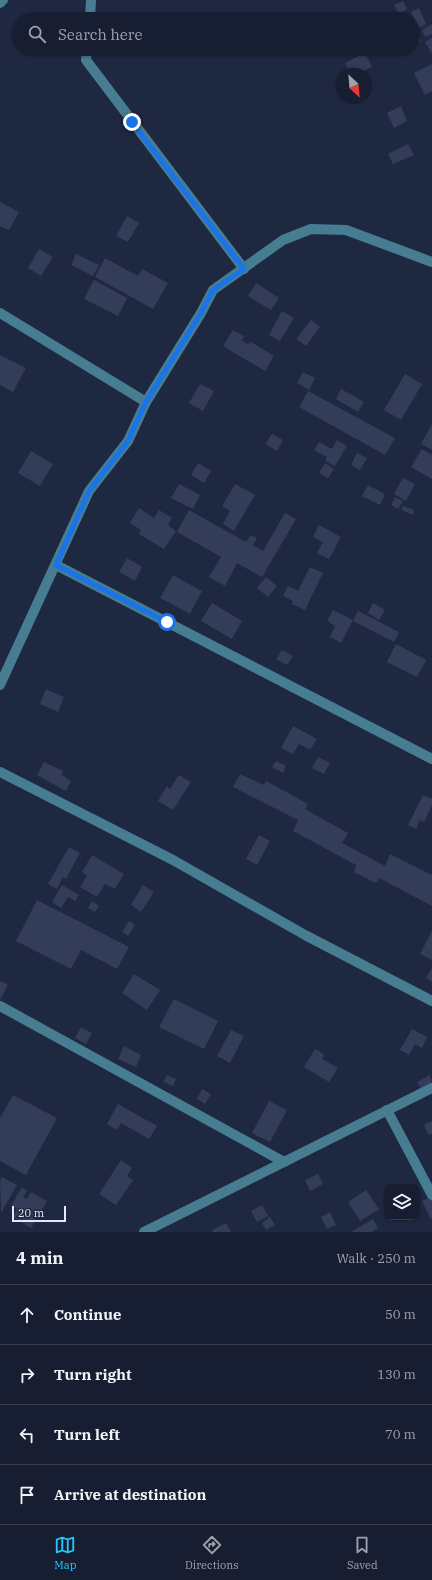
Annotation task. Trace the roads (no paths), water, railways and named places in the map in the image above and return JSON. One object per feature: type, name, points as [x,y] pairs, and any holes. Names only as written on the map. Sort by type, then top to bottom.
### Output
[{"type":"street","points":[[0,3],[3,0]]},
{"type":"street","points":[[90,12],[91,0]]},
{"type":"street","points":[[86,56],[86,60],[244,269]]},
{"type":"street","points":[[0,685],[89,491],[128,441],[146,402],[201,313],[213,290],[283,240],[311,229],[346,230],[432,262]]},
{"type":"street","points":[[0,313],[146,402]]},
{"type":"street","points":[[56,565],[432,759]]},
{"type":"street","points":[[0,772],[173,860],[305,935],[432,1001]]},
{"type":"street","points":[[0,1006],[284,1162]]},
{"type":"street","points":[[144,1232],[432,1088]]},
{"type":"street","points":[[386,1110],[432,1195]]}]
